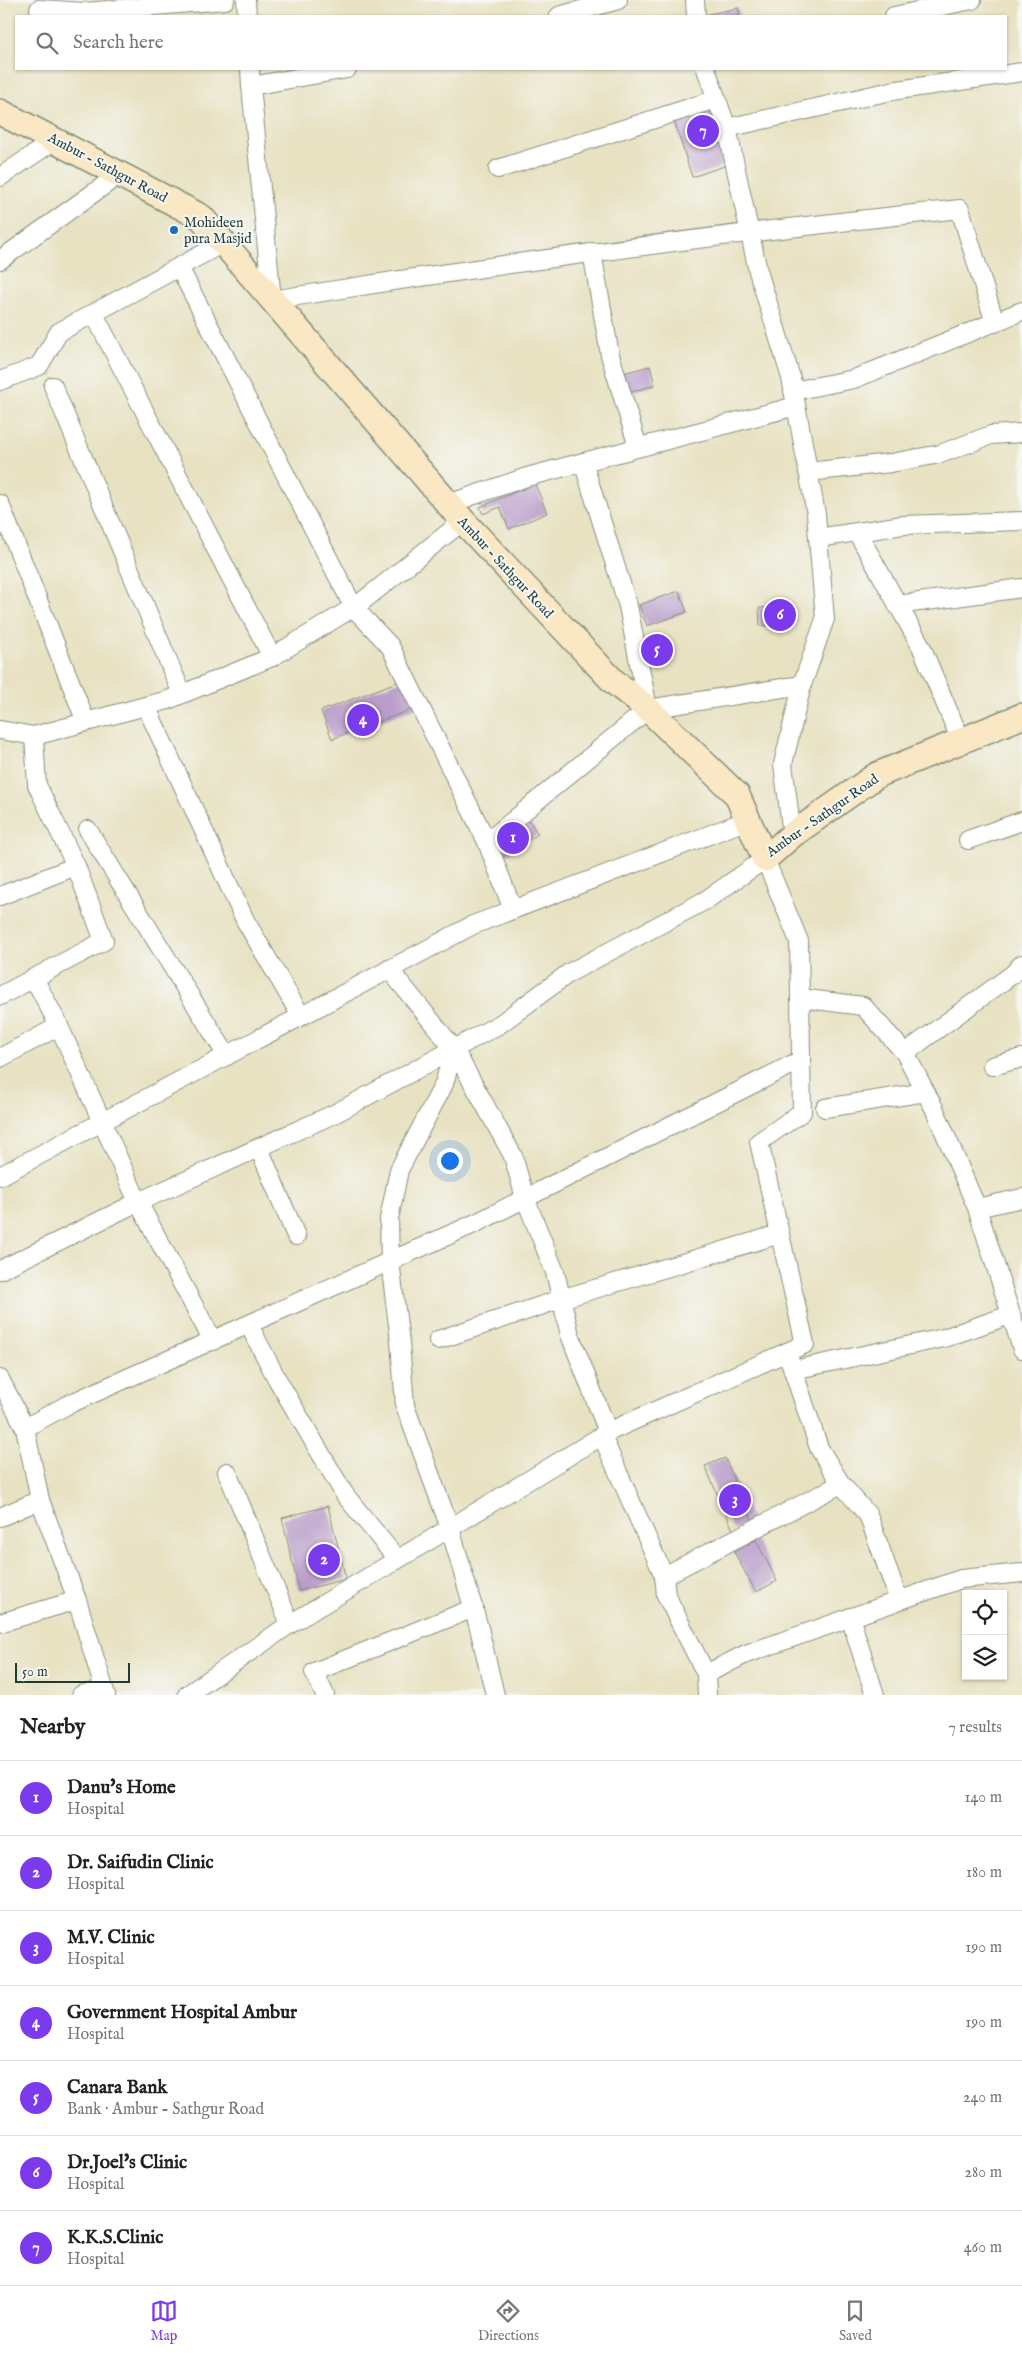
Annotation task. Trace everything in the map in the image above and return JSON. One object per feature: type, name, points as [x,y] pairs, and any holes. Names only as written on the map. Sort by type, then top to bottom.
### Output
[{"type":"main road","name":"Ambur - Sathgur Road","points":[[0,112],[201,217],[456,512],[613,681],[648,709],[737,795],[765,859],[792,835],[877,775],[1022,716]]},
{"type":"street","points":[[40,9],[85,12],[225,0]]},
{"type":"street","points":[[246,0],[247,15]]},
{"type":"street","points":[[563,15],[618,0]]},
{"type":"street","points":[[695,0],[696,15]]},
{"type":"street","points":[[899,15],[972,0]]},
{"type":"street","points":[[335,70],[251,77],[272,300],[464,269],[749,231],[960,209],[995,322]]},
{"type":"street","points":[[706,70],[727,128],[758,271],[795,399],[816,514],[825,619],[802,685],[783,764],[792,835]]},
{"type":"street","points":[[727,128],[891,91],[1022,72]]},
{"type":"street","points":[[498,169],[717,99]]},
{"type":"street","points":[[0,177],[55,140]]},
{"type":"street","points":[[0,260],[120,174]]},
{"type":"street","points":[[0,381],[39,366],[58,332],[223,243]]},
{"type":"street","points":[[592,252],[610,355],[638,447]]},
{"type":"street","points":[[179,267],[354,608],[390,646],[487,842],[513,910]]},
{"type":"street","points":[[0,730],[34,736],[146,706],[182,694],[272,657],[354,608],[456,512],[527,477],[638,447],[795,399],[854,379],[1022,311]]},
{"type":"street","points":[[94,314],[272,657]]},
{"type":"street","points":[[53,386],[182,694]]},
{"type":"street","points":[[808,472],[891,463],[930,456],[991,435],[1022,433]]},
{"type":"street","points":[[583,462],[628,606],[648,709]]},
{"type":"street","points":[[0,504],[86,722]]},
{"type":"street","points":[[818,538],[903,525],[1022,521]]},
{"type":"street","points":[[857,532],[921,646],[962,741]]},
{"type":"street","points":[[897,605],[1022,588]]},
{"type":"street","points":[[487,842],[648,709],[802,685]]},
{"type":"street","points":[[146,706],[246,920],[301,1016]]},
{"type":"street","points":[[0,996],[104,941],[76,866],[37,785],[34,736]]},
{"type":"street","points":[[0,1176],[473,925],[748,820]]},
{"type":"street","points":[[968,840],[1022,821]]},
{"type":"street","points":[[88,830],[227,1056]]},
{"type":"street","points":[[0,1270],[138,1202],[336,1113],[500,1024],[569,973],[706,900],[765,859],[799,941],[802,1112],[758,1142],[805,1344],[605,1434],[290,1624],[187,1695]]},
{"type":"street","points":[[0,896],[76,866]]},
{"type":"street","points":[[905,1053],[1013,974],[1022,964]]},
{"type":"street","points":[[390,969],[454,1049],[513,1156],[525,1198],[555,1272],[570,1335],[605,1434],[664,1576],[666,1595],[706,1674],[707,1695]]},
{"type":"street","points":[[34,978],[59,1026],[138,1202],[213,1341]]},
{"type":"street","points":[[800,998],[863,1006],[905,1053],[926,1092],[977,1208],[1022,1349]]},
{"type":"street","points":[[0,1058],[59,1026]]},
{"type":"street","points":[[454,1049],[444,1084],[399,1170],[389,1219],[390,1261],[400,1342],[405,1406],[450,1528],[474,1608],[495,1695]]},
{"type":"street","points":[[992,1066],[1022,1058]]},
{"type":"street","points":[[24,1428],[67,1405],[249,1325],[525,1198],[801,1060]]},
{"type":"street","points":[[825,1108],[926,1092]]},
{"type":"street","points":[[259,1148],[296,1236]]},
{"type":"street","points":[[977,1208],[1022,1198]]},
{"type":"street","points":[[438,1340],[562,1299],[780,1234]]},
{"type":"street","points":[[793,1370],[944,1338],[1010,1316]]},
{"type":"street","points":[[249,1325],[277,1378],[345,1495],[397,1559]]},
{"type":"street","points":[[787,1352],[819,1448],[841,1484],[868,1515],[899,1600]]},
{"type":"street","points":[[1,1384],[24,1428],[40,1500],[77,1600],[105,1692],[81,1695]]},
{"type":"street","points":[[227,1472],[290,1624]]},
{"type":"street","points":[[664,1576],[841,1484]]},
{"type":"street","points":[[0,1517],[40,1500]]},
{"type":"street","points":[[706,1674],[746,1654],[961,1579],[1022,1573]]},
{"type":"street","points":[[0,1623],[77,1600]]},
{"type":"street","points":[[325,1695],[314,1672],[474,1608]]},
{"type":"street","points":[[850,1617],[875,1695]]},
{"type":"building","points":[[738,8],[740,15],[705,15]]},
{"type":"building","points":[[710,109],[727,165],[692,177],[674,120]]},
{"type":"building","points":[[650,366],[655,385],[618,396],[612,376]]},
{"type":"building","points":[[535,484],[547,513],[509,529],[500,507],[483,514],[480,507]]},
{"type":"building","points":[[679,591],[687,612],[647,626],[639,605]]},
{"type":"building","points":[[791,606],[792,624],[760,626],[759,608]]},
{"type":"building","points":[[410,677],[421,706],[332,739],[321,711]]},
{"type":"building","points":[[522,810],[538,834],[503,857],[487,833]]},
{"type":"building","points":[[725,1458],[753,1522],[733,1530],[705,1466]]},
{"type":"building","points":[[328,1506],[346,1579],[299,1591],[282,1518]]},
{"type":"building","points":[[756,1540],[777,1581],[756,1592],[734,1552]]},
{"type":"place","name":"K.K.S.Clinic","points":[[703,131]]},
{"type":"place","name":"Mohideen pura Masjid","points":[[174,230]]},
{"type":"place","name":"Dr.Joel's Clinic","points":[[780,615]]},
{"type":"place","name":"Canara Bank","points":[[657,650]]},
{"type":"place","name":"Government Hospital Ambur","points":[[363,720]]},
{"type":"place","name":"Danu's Home","points":[[513,838]]},
{"type":"place","name":"M.V. Clinic","points":[[735,1500]]},
{"type":"place","name":"Dr. Saifudin Clinic","points":[[324,1560]]}]
